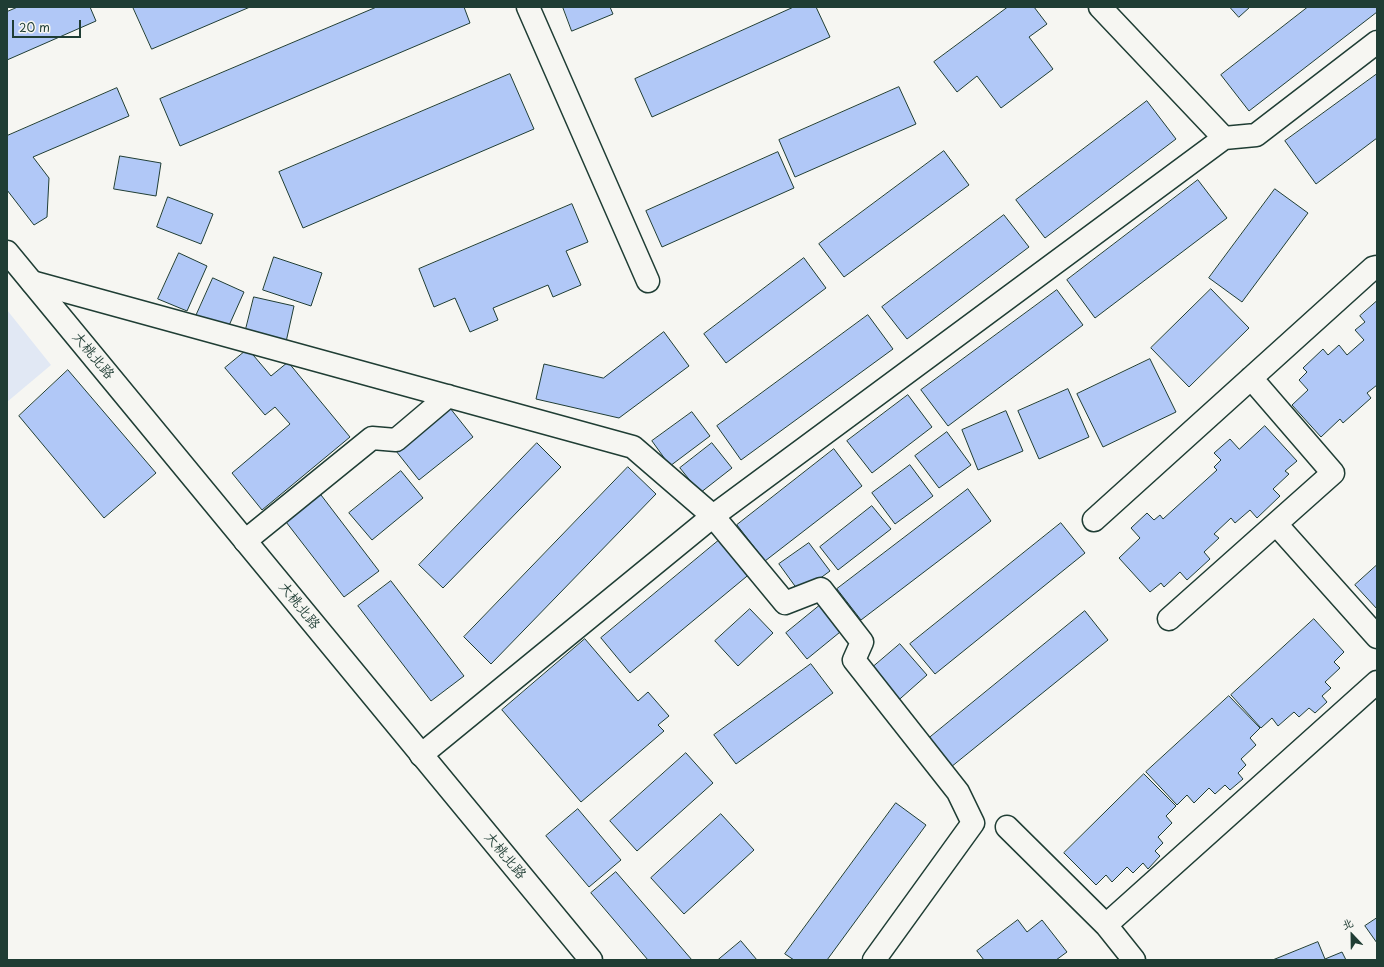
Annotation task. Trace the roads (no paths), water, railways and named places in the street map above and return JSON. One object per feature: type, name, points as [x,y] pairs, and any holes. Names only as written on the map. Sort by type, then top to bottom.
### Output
[{"type":"street","points":[[528,7],[648,281]]},
{"type":"street","points":[[1100,7],[1224,138]]},
{"type":"street","points":[[422,755],[713,516],[1224,138],[1256,135],[1377,42]]},
{"type":"street","name":"大桃北路","points":[[7,252],[591,960]]},
{"type":"street","points":[[1094,520],[1373,268],[1377,267]]},
{"type":"street","points":[[32,282],[634,447],[713,516],[784,602],[821,589],[862,642],[854,660],[958,792],[973,823],[874,960]]},
{"type":"street","points":[[1169,619],[1333,474],[1251,378]]},
{"type":"street","points":[[245,541],[372,438],[396,440],[448,396]]},
{"type":"street","points":[[1276,524],[1377,637]]},
{"type":"street","points":[[1106,925],[1377,682]]},
{"type":"street","points":[[1007,828],[1106,925],[1134,960]]}]
